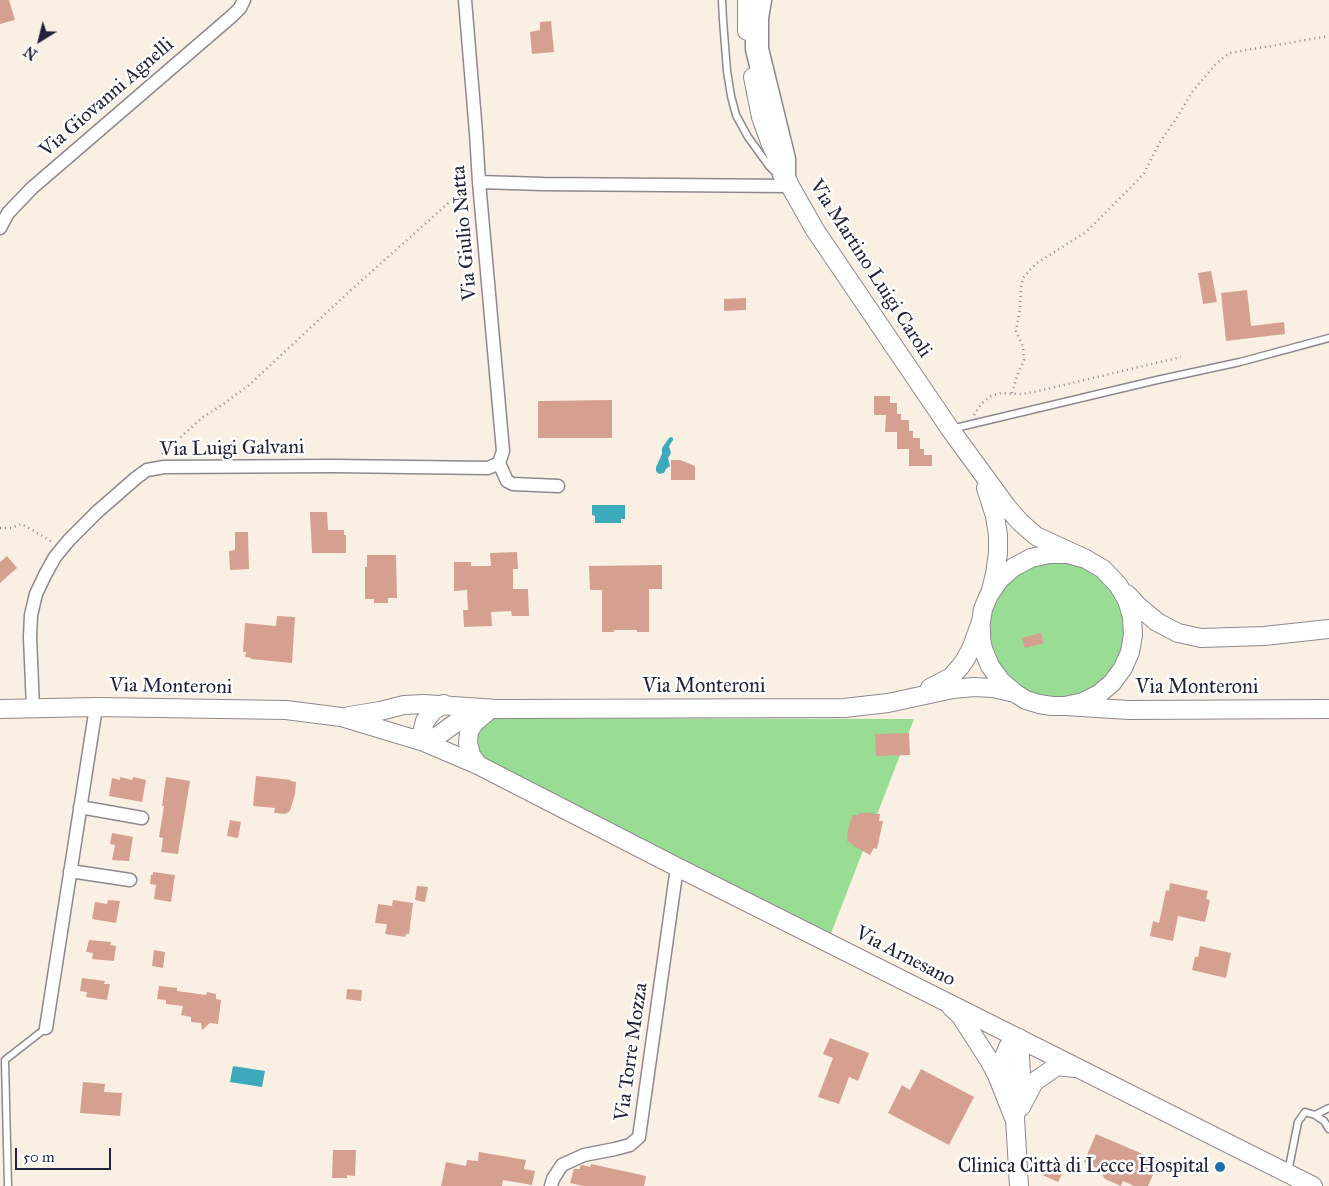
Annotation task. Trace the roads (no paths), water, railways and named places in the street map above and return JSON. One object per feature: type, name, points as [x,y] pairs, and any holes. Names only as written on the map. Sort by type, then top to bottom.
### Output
[{"type":"highway","points":[[760,0],[757,18],[757,49],[784,160],[787,180]]},
{"type":"main road","name":"Via Martino Luigi Caroli","points":[[747,0],[748,47],[761,117],[787,180],[815,230],[950,429],[1007,507],[1036,536],[1086,559]]},
{"type":"main road","name":"Via Martino Luigi Caroli","points":[[973,461],[984,482],[996,516],[998,554],[989,594]]},
{"type":"main road","name":"Via Monteroni","points":[[910,699],[951,677],[960,667],[971,650],[989,594],[1000,579],[1014,567],[1031,558],[1049,554],[1068,554],[1086,559],[1102,569],[1118,585],[1127,600],[1132,617],[1133,635],[1130,652],[1123,668],[1112,683],[1099,694],[1083,702],[1065,706]]},
{"type":"main road","points":[[1118,585],[1157,622],[1178,633],[1201,638],[1264,636],[1329,629]]},
{"type":"main road","name":"Via Monteroni","points":[[981,622],[980,638],[990,666],[1001,681],[1015,693],[1026,700],[1039,704],[1129,710],[1329,709]]},
{"type":"main road","name":"Via Monteroni","points":[[341,717],[372,713],[404,705],[424,704],[444,704],[492,710],[844,708],[910,699],[953,689],[974,687],[993,688],[1015,693]]},
{"type":"main road","points":[[424,742],[422,733],[425,721],[434,710],[444,704]]},
{"type":"main road","name":"Via Monteroni","points":[[0,708],[96,707],[286,710],[341,717],[424,742],[478,765]]},
{"type":"main road","name":"Via Monteroni","points":[[424,742],[436,737],[457,722],[492,710]]},
{"type":"main road","points":[[478,765],[471,755],[468,743],[469,731],[475,722],[492,710]]},
{"type":"main road","name":"Via Arnesano","points":[[478,765],[1313,1186]]},
{"type":"main road","points":[[941,999],[960,1015],[979,1043],[997,1075],[1015,1118]]},
{"type":"main road","points":[[1019,1038],[1021,1075],[1015,1118],[1019,1186]]},
{"type":"main road","points":[[1015,1118],[1034,1082],[1057,1066],[1081,1069]]},
{"type":"street","name":"Via Giovanni Agnelli","points":[[0,228],[8,212],[28,192],[232,16],[240,8],[244,0]]},
{"type":"street","name":"Via Giulio Natta","points":[[465,0],[503,451],[499,463]]},
{"type":"street","points":[[479,182],[543,184],[787,180]]},
{"type":"street","points":[[499,463],[507,481],[514,484],[558,486]]},
{"type":"street","name":"Via Luigi Galvani","points":[[33,708],[30,637],[36,594],[54,557],[69,540],[97,512],[147,470],[164,467],[323,466],[488,468],[499,463]]},
{"type":"street","points":[[46,1028],[96,707]]},
{"type":"street","points":[[80,807],[142,818]]},
{"type":"street","name":"Via Torre Mozza","points":[[551,1186],[562,1165],[584,1156],[630,1144],[639,1136],[677,866]]},
{"type":"street","points":[[70,871],[130,880]]},
{"type":"lane","points":[[722,0],[727,71],[736,115],[748,137],[769,166],[787,180]]},
{"type":"lane","points":[[950,429],[1240,362],[1329,338]]},
{"type":"lane","points":[[8,1186],[6,1060],[46,1028]]},
{"type":"lane","points":[[1315,1115],[1329,1108]]},
{"type":"lane","points":[[1288,1173],[1298,1122],[1306,1112],[1324,1121],[1329,1129]]},
{"type":"water","points":[[671,437],[673,440],[669,446],[671,453],[668,458],[670,466],[664,473],[659,474],[656,471],[656,467],[662,454],[662,448]]},
{"type":"water","points":[[592,505],[625,505],[625,519],[621,519],[621,523],[595,523],[595,516],[592,515]]},
{"type":"water","points":[[233,1066],[265,1071],[262,1087],[230,1082]]},
{"type":"place","name":"Clinica Città di Lecce Hospital","points":[[1220,1167]]}]
